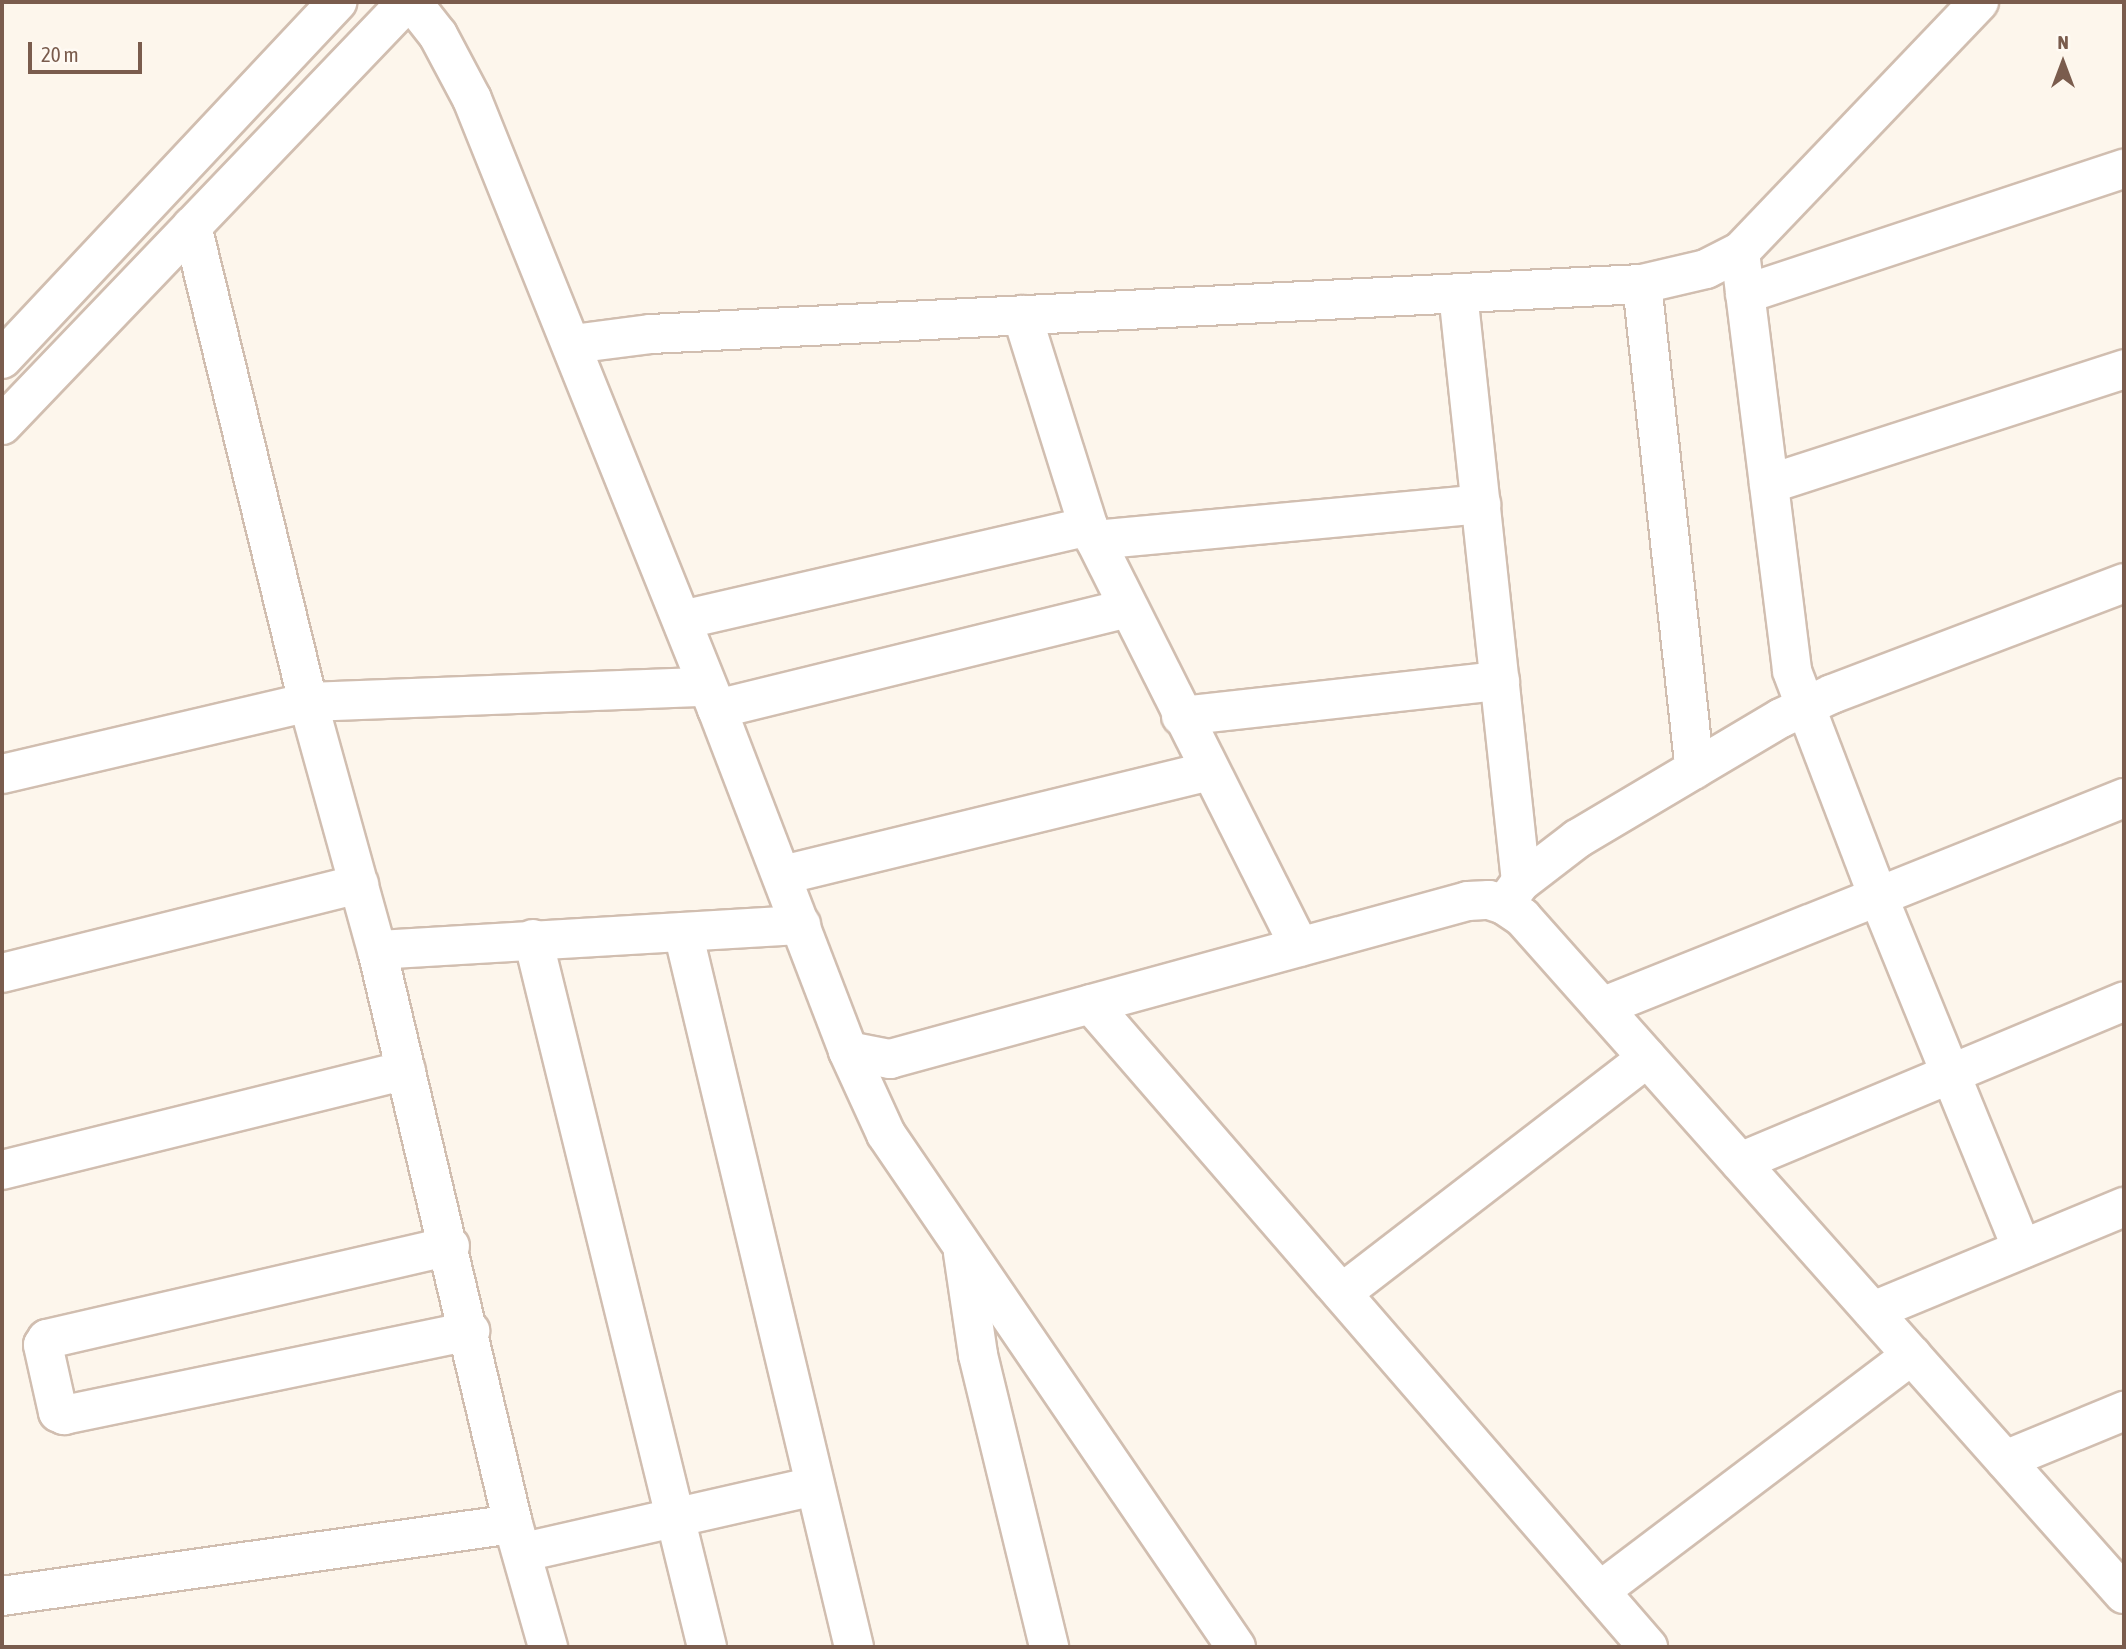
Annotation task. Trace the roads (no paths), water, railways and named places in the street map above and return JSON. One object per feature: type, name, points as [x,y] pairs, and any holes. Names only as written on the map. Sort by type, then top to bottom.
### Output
[{"type":"street","points":[[2,359],[337,2]]},
{"type":"street","points":[[2,425],[410,2],[458,68],[573,344],[783,875],[848,1051],[886,1134],[1236,1647]]},
{"type":"street","points":[[573,344],[651,334],[1642,284],[1706,269],[1740,252],[1979,2]]},
{"type":"street","points":[[1745,294],[2124,169]]},
{"type":"street","points":[[192,226],[308,702],[377,950],[518,1538],[548,1647]]},
{"type":"street","points":[[1740,252],[1786,640],[1804,707],[2022,1249]]},
{"type":"street","points":[[1642,284],[1695,769]]},
{"type":"street","points":[[1458,293],[1500,681],[1512,894],[1522,917],[2124,1594]]},
{"type":"street","points":[[1022,315],[1091,533],[1181,716],[1300,947]]},
{"type":"street","points":[[1769,484],[2124,369]]},
{"type":"street","points":[[682,620],[1091,533],[1481,503]]},
{"type":"street","points":[[848,1051],[890,1059],[1468,901],[1489,900],[1512,894],[1577,839],[1804,707],[2124,583]]},
{"type":"street","points":[[2,774],[308,702],[711,698],[1127,608]]},
{"type":"street","points":[[1181,716],[1500,681]]},
{"type":"street","points":[[783,875],[1209,771]]},
{"type":"street","points":[[1602,1007],[2124,798]]},
{"type":"street","points":[[2,973],[359,884]]},
{"type":"street","points":[[377,950],[801,925]]},
{"type":"street","points":[[683,932],[854,1647]]},
{"type":"street","points":[[533,939],[707,1647]]},
{"type":"street","points":[[1740,1162],[2124,1000]]},
{"type":"street","points":[[1091,1004],[1648,1647]]},
{"type":"street","points":[[1342,1293],[1647,1058]]},
{"type":"street","points":[[2,1170],[407,1070]]},
{"type":"street","points":[[1873,1311],[2124,1207]]},
{"type":"street","points":[[961,1244],[978,1355],[1049,1647]]},
{"type":"street","points":[[450,1246],[47,1339],[43,1345],[58,1412],[64,1415],[470,1331]]},
{"type":"street","points":[[1600,1591],[1912,1355]]},
{"type":"street","points":[[2005,1460],[2124,1411]]},
{"type":"street","points":[[2,1596],[676,1520],[814,1486]]}]
